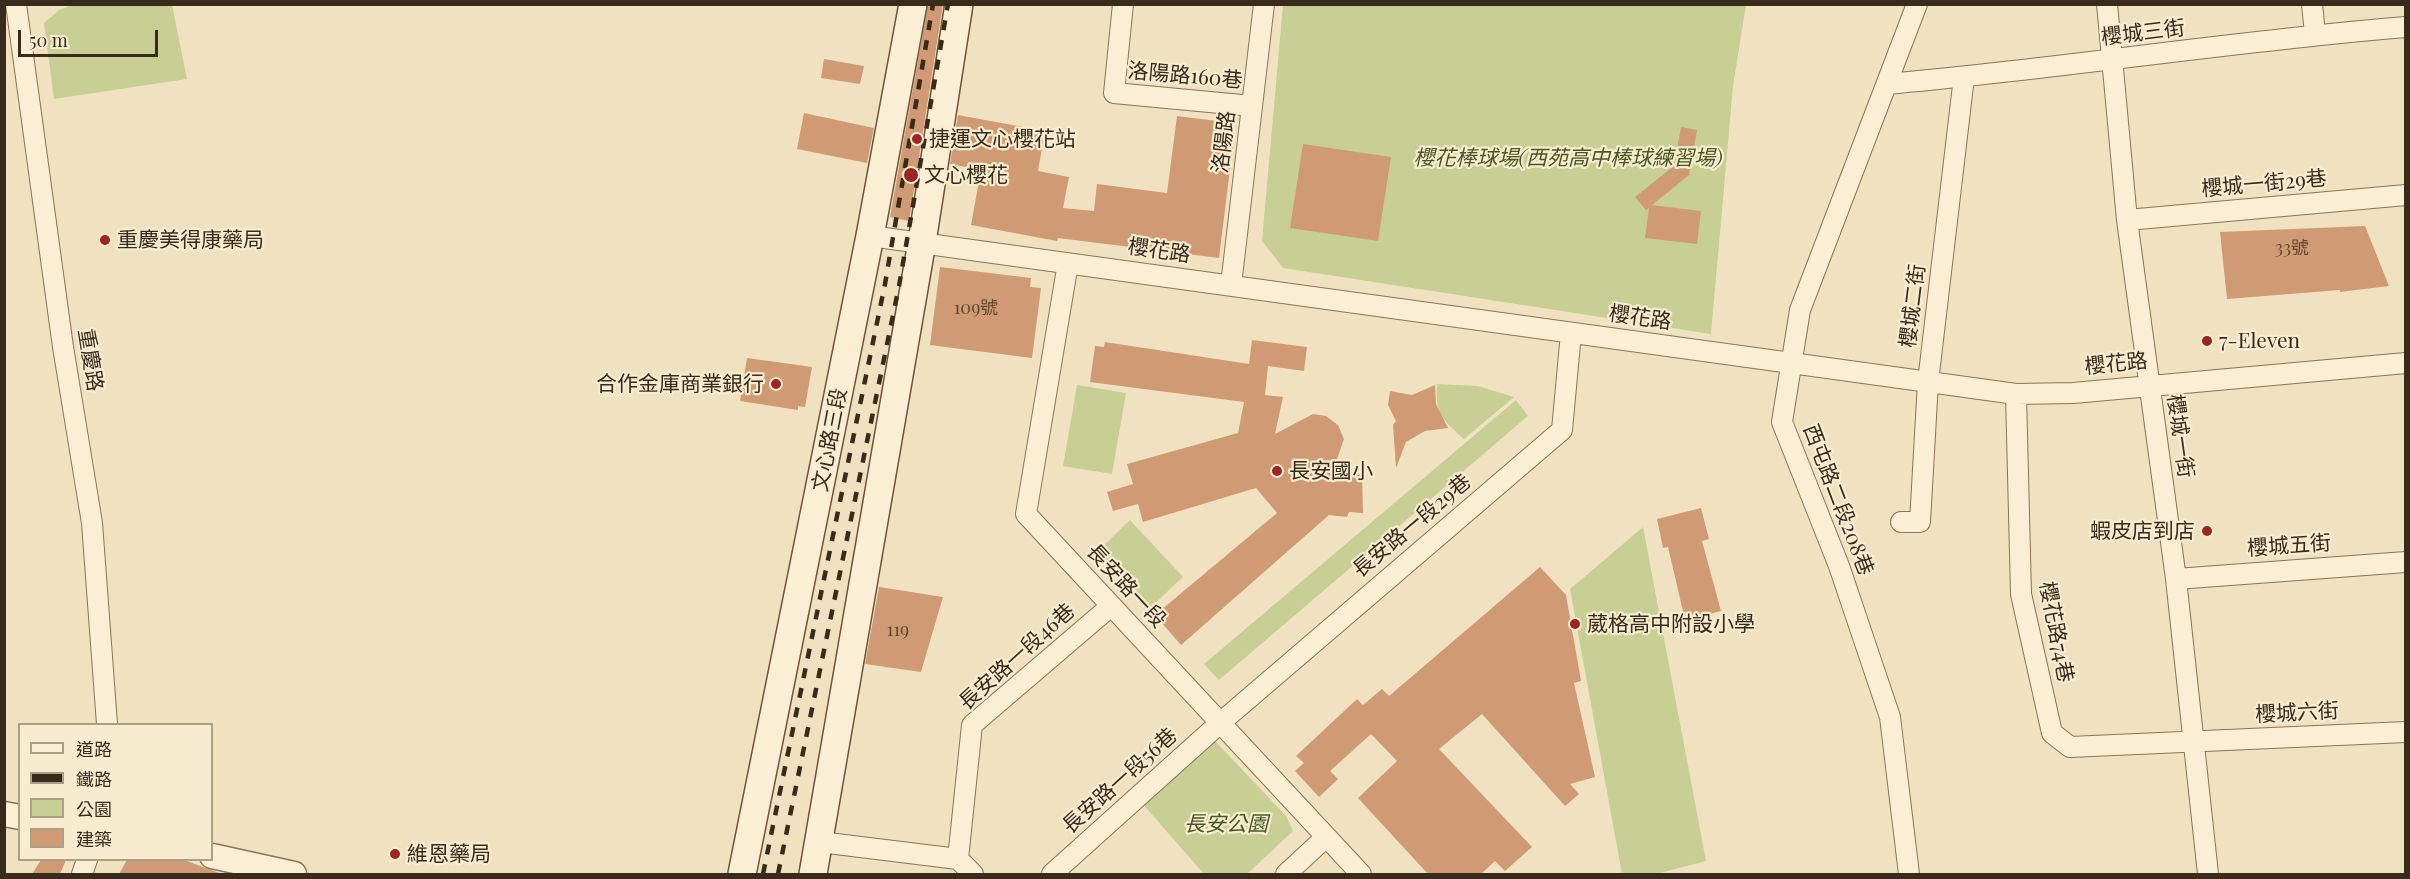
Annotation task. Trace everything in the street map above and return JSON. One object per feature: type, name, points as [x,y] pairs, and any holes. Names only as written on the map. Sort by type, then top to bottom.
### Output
[{"type":"main road","name":"文心路三段","points":[[742,874],[870,236],[913,4]]},
{"type":"main road","points":[[813,874],[922,242],[959,4]]},
{"type":"street","name":"重慶路","points":[[16,4],[63,347],[97,559],[107,723]]},
{"type":"street","name":"洛陽路160巷","points":[[1123,4],[1114,93],[1252,106]]},
{"type":"street","name":"洛陽路","points":[[1231,285],[1264,4]]},
{"type":"street","name":"西屯路二段208巷","points":[[1909,874],[1899,776],[1890,717],[1839,566],[1782,422],[1800,310],[1917,4]]},
{"type":"street","name":"櫻城一街","points":[[2107,4],[2127,220],[2176,579],[2208,874]]},
{"type":"street","points":[[2312,4],[2315,34]]},
{"type":"street","name":"櫻城三街","points":[[1887,84],[2112,61],[2315,34],[2406,27]]},
{"type":"street","name":"櫻城二街","points":[[1900,522],[1920,522],[1928,382],[1964,77]]},
{"type":"street","name":"櫻城一街29巷","points":[[2127,220],[2406,195]]},
{"type":"street","name":"櫻花路","points":[[870,236],[2016,394],[2073,393],[2406,363]]},
{"type":"street","name":"長安路一段","points":[[1068,263],[1026,514],[1361,874]]},
{"type":"street","name":"長安路一段29巷","points":[[1220,723],[1562,430],[1571,333]]},
{"type":"street","name":"櫻花路74巷","points":[[2016,394],[2021,594],[2052,733],[2070,747],[2192,742]]},
{"type":"street","name":"櫻城五街","points":[[2176,579],[2406,562]]},
{"type":"street","name":"長安路一段46巷","points":[[958,859],[972,724],[1111,606]]},
{"type":"street","name":"長安路一段56巷","points":[[1052,874],[1220,723]]},
{"type":"street","name":"櫻城六街","points":[[2192,742],[2406,732]]},
{"type":"street","points":[[1286,874],[1326,837]]},
{"type":"street","points":[[820,842],[958,859],[973,874]]},
{"type":"street","points":[[213,856],[294,874]]},
{"type":"green space","points":[[75,4],[172,5],[187,79],[54,99],[44,23],[59,10]]},
{"type":"green space","name":"櫻花棒球場(西苑高中棒球練習場)","points":[[1283,5],[1746,5],[1733,86],[1711,334],[1283,268],[1262,241]]},
{"type":"green space","points":[[1437,384],[1478,386],[1514,397],[1464,439],[1445,421],[1439,409]]},
{"type":"green space","points":[[1077,385],[1126,393],[1112,474],[1063,466]]},
{"type":"green space","points":[[1516,400],[1528,416],[1219,680],[1204,664]]},
{"type":"green space","points":[[1130,520],[1183,577],[1151,607],[1098,551]]},
{"type":"green space","points":[[1643,527],[1706,861],[1656,874],[1622,874],[1570,589]]},
{"type":"green space","name":"長安公園","points":[[1198,742],[1216,742],[1286,816],[1293,831],[1247,874],[1204,874],[1140,801]]},
{"type":"building","points":[[928,4],[943,4],[909,221],[890,217]]},
{"type":"building","points":[[824,59],[864,66],[860,84],[821,78]]},
{"type":"building","points":[[804,113],[874,128],[867,163],[797,149]]},
{"type":"building","points":[[958,115],[1045,131],[1038,171],[1069,177],[1063,208],[1094,211],[1097,184],[1167,193],[1177,116],[1225,122],[1234,137],[1219,258],[1058,238],[1057,241],[971,225],[981,170],[950,164]]},
{"type":"building","points":[[1681,127],[1697,130],[1689,175],[1652,205],[1701,211],[1697,244],[1645,238],[1649,208],[1646,210],[1635,197],[1674,166]]},
{"type":"building","points":[[1303,144],[1391,157],[1378,241],[1290,228]]},
{"type":"building","points":[[2365,226],[2389,286],[2340,292],[2340,290],[2227,299],[2220,232]]},
{"type":"building","points":[[940,267],[1031,278],[1030,287],[1041,288],[1032,358],[930,345]]},
{"type":"building","points":[[1252,340],[1307,347],[1304,371],[1268,366],[1265,395],[1283,397],[1275,434],[1313,414],[1326,416],[1338,425],[1344,439],[1330,480],[1362,474],[1363,513],[1349,512],[1347,517],[1329,515],[1181,645],[1155,615],[1277,513],[1256,488],[1143,522],[1138,504],[1113,511],[1107,492],[1133,484],[1127,464],[1238,433],[1244,402],[1090,382],[1095,346],[1104,347],[1105,342],[1249,364]]},
{"type":"building","name":"合作金庫商業銀行","points":[[747,358],[812,367],[805,407],[798,406],[798,410],[740,401]]},
{"type":"building","points":[[1435,385],[1436,404],[1448,428],[1425,431],[1406,442],[1396,468],[1393,425],[1396,421],[1388,405],[1390,391],[1412,395]]},
{"type":"building","points":[[1701,508],[1709,539],[1702,541],[1721,611],[1685,620],[1668,547],[1663,548],[1657,519]]},
{"type":"building","points":[[1540,567],[1566,595],[1581,681],[1574,683],[1595,777],[1570,784],[1579,794],[1565,806],[1482,714],[1439,749],[1532,847],[1505,871],[1495,861],[1481,874],[1428,874],[1358,798],[1397,761],[1371,734],[1330,771],[1338,779],[1319,797],[1295,771],[1304,763],[1296,756],[1357,699],[1363,705],[1382,689],[1389,696]]},
{"type":"building","points":[[879,587],[943,597],[921,672],[865,664]]},
{"type":"building","points":[[40,861],[66,861],[60,874],[32,874]]},
{"type":"building","points":[[126,861],[187,861],[222,874],[119,874]]},
{"type":"railway","points":[[763,874],[885,284],[933,4]]},
{"type":"railway","points":[[778,874],[899,286],[948,4]]},
{"type":"place","name":"捷運文心櫻花站","points":[[917,139]]},
{"type":"place","name":"文心櫻花","points":[[911,175]]},
{"type":"place","name":"重慶美得康藥局","points":[[105,240]]},
{"type":"place","name":"7-Eleven","points":[[2207,341]]},
{"type":"place","name":"合作金庫商業銀行","points":[[776,384]]},
{"type":"place","name":"長安國小","points":[[1277,471]]},
{"type":"place","name":"蝦皮店到店","points":[[2207,531]]},
{"type":"place","name":"葳格高中附設小學","points":[[1575,624]]},
{"type":"place","name":"維恩藥局","points":[[395,854]]}]
